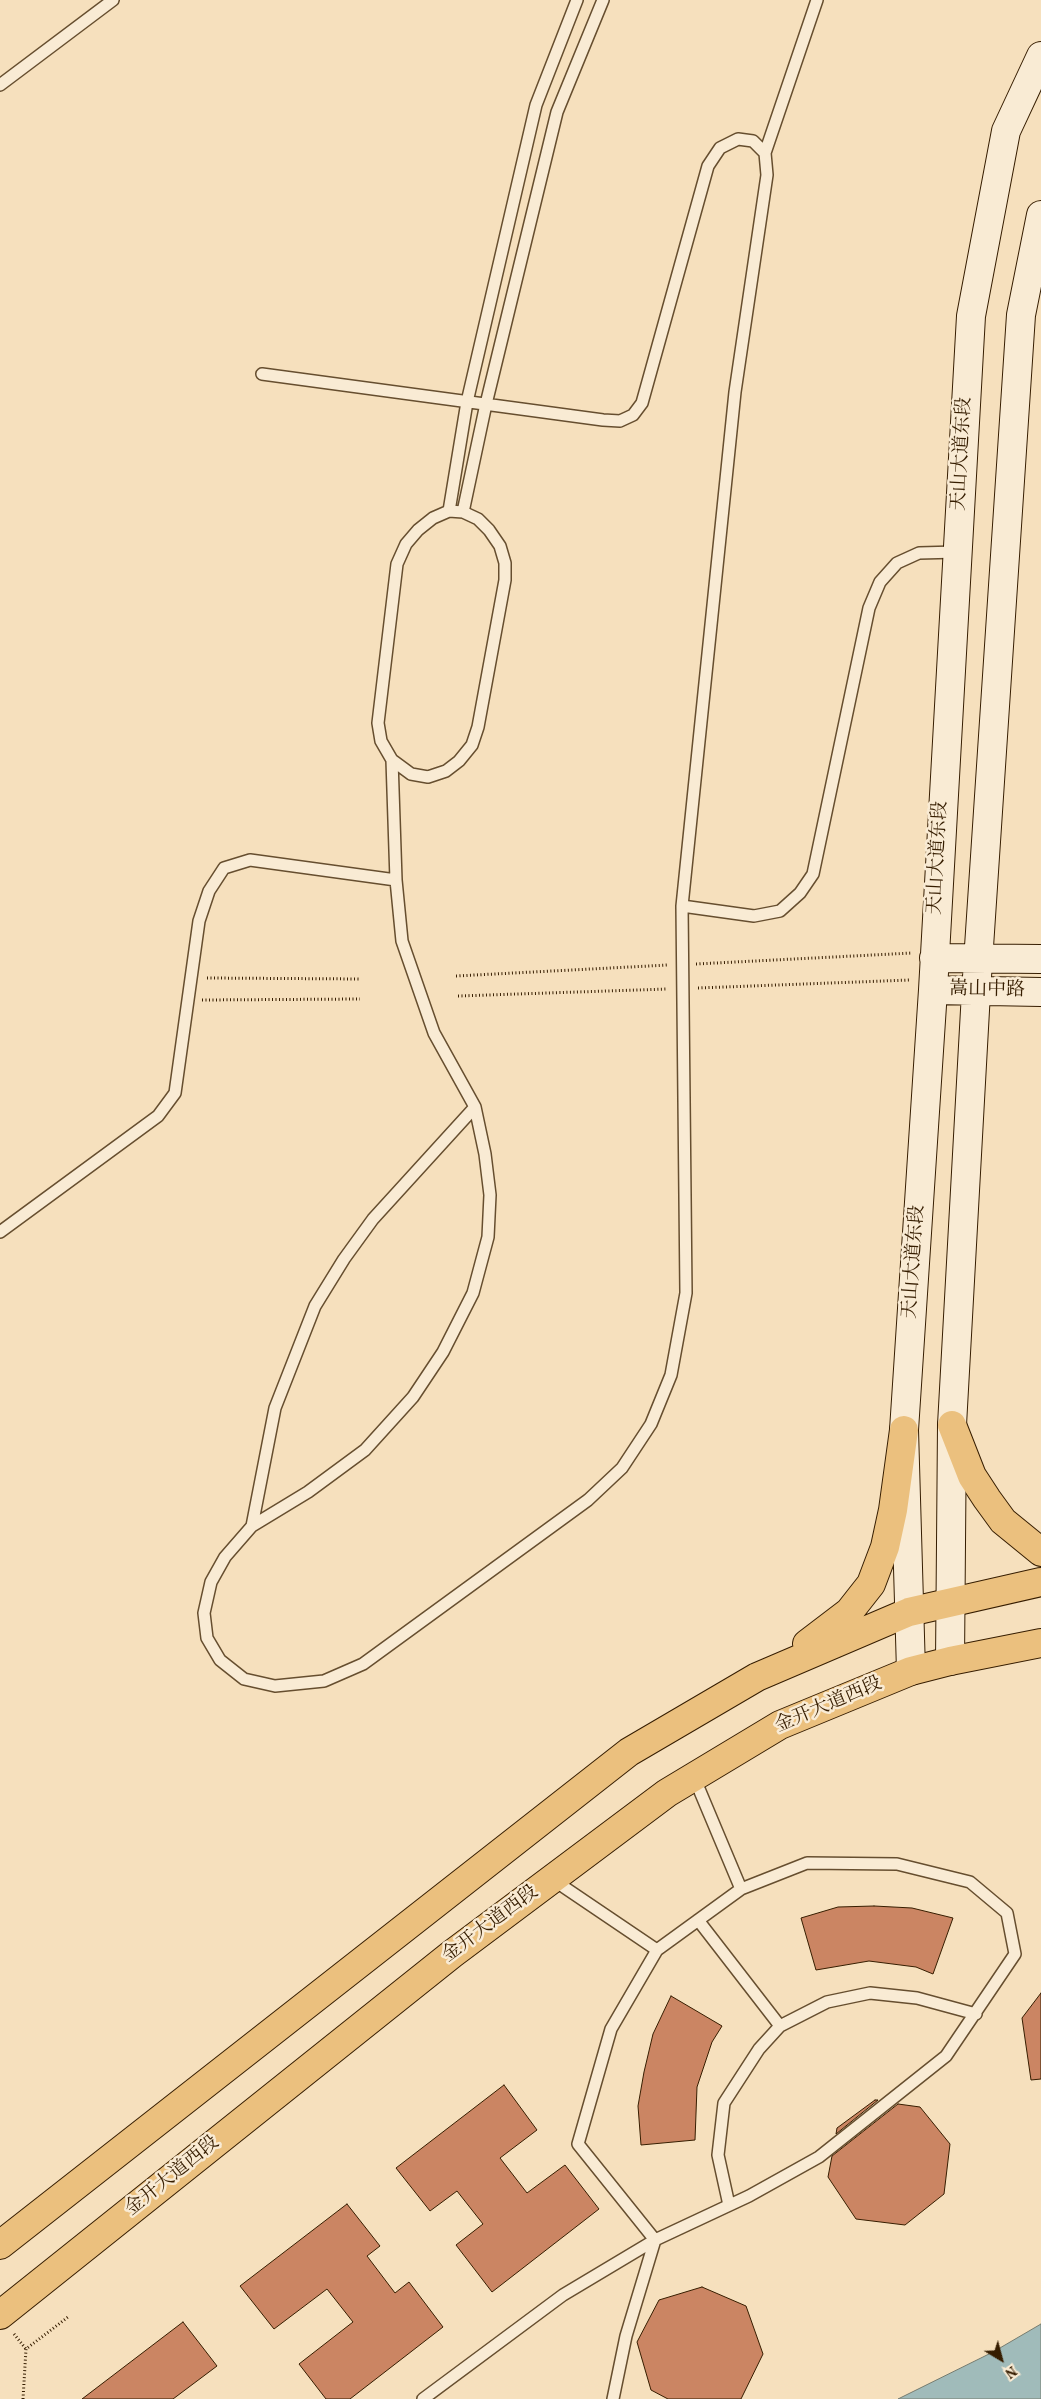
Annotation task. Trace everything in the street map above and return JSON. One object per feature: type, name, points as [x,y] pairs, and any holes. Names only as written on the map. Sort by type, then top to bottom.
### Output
[{"type":"main road","name":"天山大道东段","points":[[911,1671],[904,1430],[926,955],[957,552],[971,316],[1006,131],[1041,56]]},
{"type":"main road","points":[[950,1660],[952,1425],[976,992],[1021,315],[1041,215]]},
{"type":"main road","name":"嵩山中路","points":[[926,955],[1041,959]]},
{"type":"main road","name":"嵩山中路","points":[[925,985],[976,992],[1041,992]]},
{"type":"main road","points":[[952,1425],[972,1476],[987,1499],[1003,1521],[1041,1552]]},
{"type":"main road","points":[[0,2245],[629,1752],[757,1677],[821,1635],[849,1612],[871,1584],[885,1547],[893,1510],[904,1430]]},
{"type":"main road","points":[[757,1677],[909,1612],[1041,1582]]},
{"type":"main road","name":"金开大道西段","points":[[0,2315],[452,1954],[667,1792],[780,1725],[911,1671],[950,1660],[1041,1643]]},
{"type":"lane","points":[[0,85],[113,0]]},
{"type":"lane","points":[[449,511],[467,402],[536,105],[577,0]]},
{"type":"lane","points":[[464,512],[486,404],[557,112],[602,0]]},
{"type":"lane","points":[[392,760],[396,880],[402,941],[434,1033],[475,1107],[485,1154],[490,1195],[488,1237],[473,1293],[442,1352],[413,1397],[365,1450],[308,1492],[252,1526],[225,1557],[211,1582],[204,1613],[207,1638],[220,1660],[244,1679],[275,1686],[324,1681],[363,1664],[588,1500],[622,1468],[651,1424],[671,1375],[686,1293],[682,906],[735,392],[762,198],[767,175],[765,153],[817,0]]},
{"type":"lane","points":[[262,374],[620,421],[633,414],[642,403],[708,166],[720,148],[738,139],[752,141],[765,153]]},
{"type":"lane","points":[[449,511],[464,512],[478,519],[490,530],[500,546],[504,562],[505,580],[478,727],[472,745],[459,761],[446,771],[428,777],[411,774],[392,760],[381,740],[378,723],[397,564],[406,544],[418,530],[433,518],[449,511]]},
{"type":"lane","points":[[682,906],[754,916],[780,911],[800,893],[813,874],[869,608],[880,582],[897,563],[919,553],[957,552]]},
{"type":"lane","points":[[0,1232],[158,1116],[175,1093],[199,921],[209,891],[224,868],[250,860],[396,880]]},
{"type":"lane","points":[[252,1526],[275,1408],[316,1306],[344,1259],[373,1219],[475,1107]]},
{"type":"lane","points":[[694,1777],[741,1889]]},
{"type":"lane","points":[[423,2399],[563,2295],[655,2240],[729,2205],[819,2157],[946,2056],[1015,1954],[1007,1913],[970,1882],[897,1864],[807,1863],[741,1889],[657,1950],[611,2029],[578,2144],[655,2240]]},
{"type":"lane","points":[[552,1879],[657,1950]]},
{"type":"lane","points":[[698,1920],[780,2026]]},
{"type":"lane","points":[[729,2205],[718,2155],[724,2103],[759,2049],[780,2026],[827,2002],[870,1993],[918,1998],[976,2014]]},
{"type":"lane","points":[[613,2399],[626,2336],[655,2240]]},
{"type":"path","points":[[703,963],[926,955]]},
{"type":"path","points":[[456,976],[653,966]]},
{"type":"path","points":[[191,978],[361,979]]},
{"type":"path","points":[[706,988],[925,985]]},
{"type":"path","points":[[458,996],[655,990]]},
{"type":"path","points":[[187,1000],[360,999]]},
{"type":"path","points":[[23,2399],[26,2349],[68,2318]]},
{"type":"water","points":[[1041,2324],[1041,2399],[898,2399],[993,2352]]},
{"type":"building","points":[[838,1907],[912,1908],[953,1918],[933,1974],[916,1967],[869,1961],[816,1970],[801,1918]]},
{"type":"building","points":[[1041,1993],[1041,2079],[1031,2080],[1022,2018]]},
{"type":"building","points":[[671,1996],[722,2026],[712,2042],[697,2087],[695,2140],[641,2145],[638,2106],[644,2072],[653,2034]]},
{"type":"building","points":[[504,2085],[537,2130],[500,2158],[527,2193],[565,2165],[599,2209],[492,2292],[456,2245],[483,2224],[457,2191],[430,2211],[396,2168]]},
{"type":"building","points":[[875,2100],[878,2100],[836,2134],[837,2128]]},
{"type":"building","points":[[898,2104],[920,2107],[950,2144],[944,2194],[905,2225],[856,2219],[828,2177],[832,2156]]},
{"type":"building","points":[[347,2204],[380,2246],[367,2256],[395,2293],[409,2282],[443,2327],[350,2399],[326,2399],[299,2364],[353,2322],[327,2289],[274,2329],[240,2286]]},
{"type":"building","points":[[702,2287],[746,2306],[763,2354],[741,2399],[668,2399],[651,2390],[637,2342],[659,2300]]},
{"type":"building","points":[[183,2322],[217,2366],[173,2399],[82,2399]]}]
